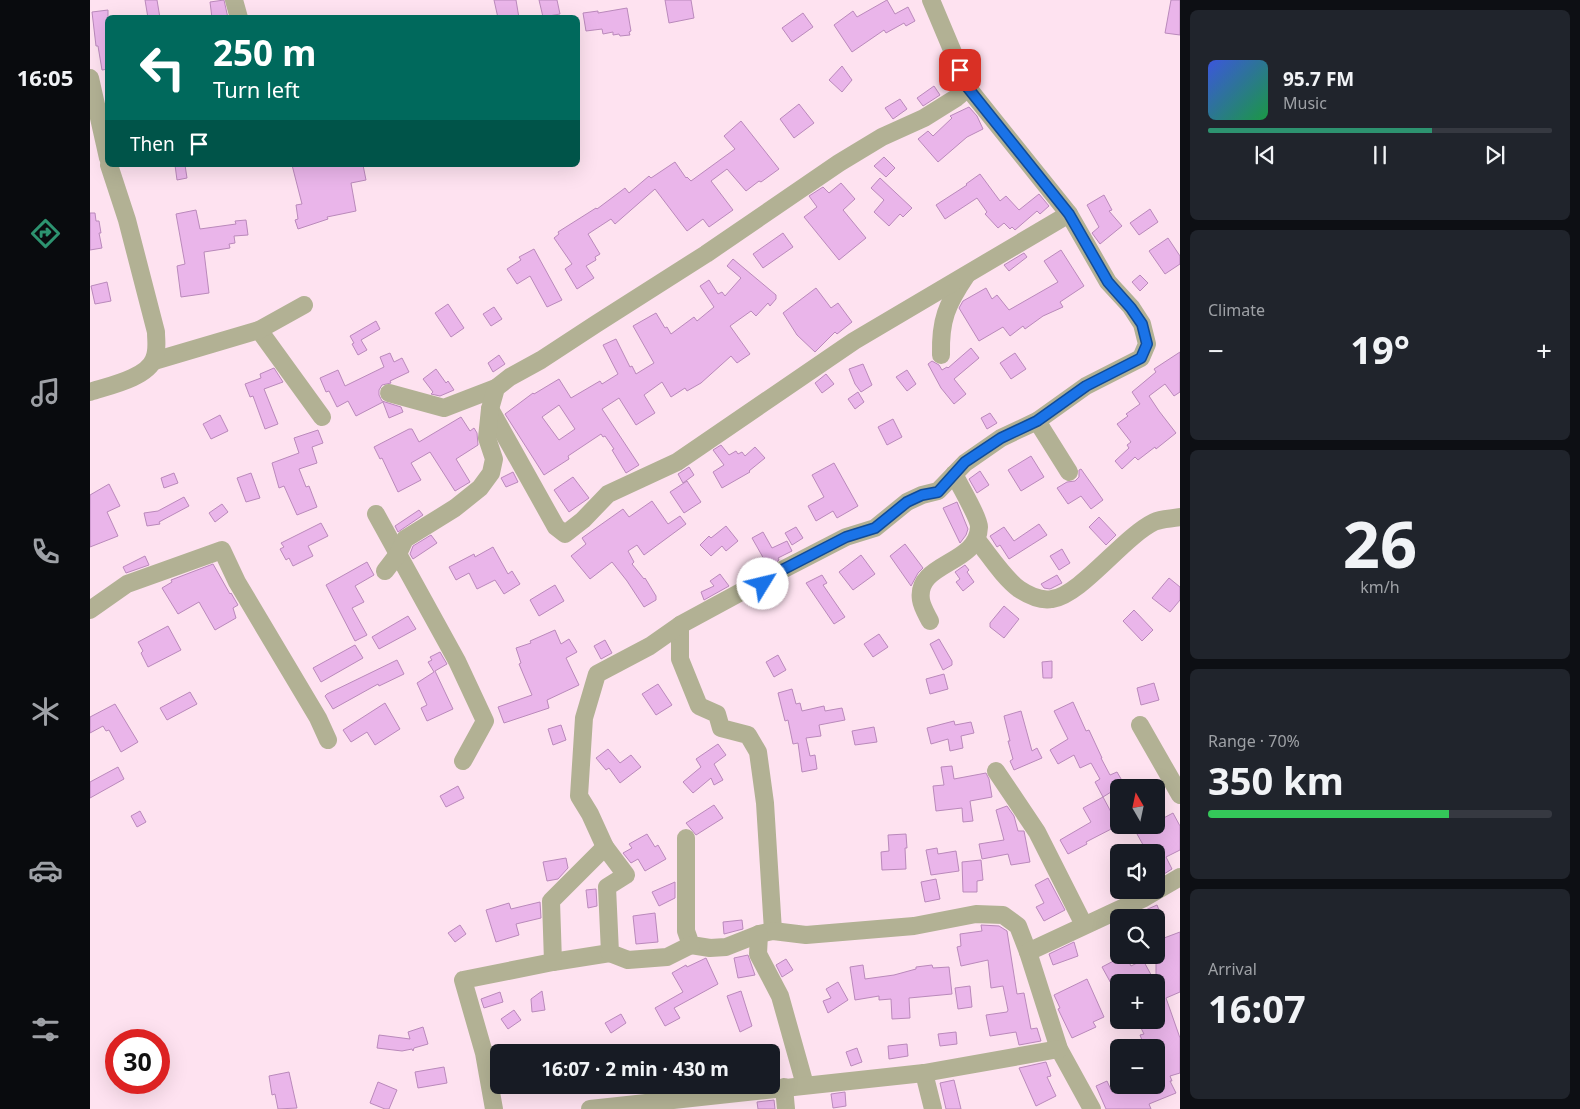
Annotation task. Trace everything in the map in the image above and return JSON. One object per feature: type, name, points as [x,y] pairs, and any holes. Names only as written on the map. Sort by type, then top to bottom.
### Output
[{"type":"street","points":[[234,0],[238,15]]},
{"type":"street","points":[[610,953],[608,887],[626,875],[605,847],[580,796],[584,718],[597,674],[650,646],[680,625],[752,586],[774,582],[782,570],[838,541],[875,528],[907,502],[922,495],[938,492],[965,462],[1001,438],[1037,421],[1086,386],[1141,358],[1147,344],[1142,324],[1131,308],[1108,282],[1069,214],[968,88],[931,0]]},
{"type":"street","points":[[90,78],[105,145]]},
{"type":"street","points":[[389,393],[444,408],[496,388],[510,377],[541,360],[706,254],[839,163],[882,137],[924,118],[956,98],[968,88]]},
{"type":"street","points":[[90,392],[127,380],[144,372],[154,361],[156,351],[156,332],[127,220],[111,167]]},
{"type":"street","points":[[490,409],[556,527],[565,534],[583,520],[608,494],[677,462],[854,341],[1069,214]]},
{"type":"street","points":[[941,355],[940,332],[948,307],[968,274]]},
{"type":"street","points":[[154,361],[259,330],[304,304]]},
{"type":"street","points":[[259,330],[322,417]]},
{"type":"street","points":[[385,571],[398,554],[405,539],[455,508],[480,488],[492,473],[494,459],[487,438],[490,409],[496,388]]},
{"type":"street","points":[[1037,421],[1069,472]]},
{"type":"street","points":[[930,622],[921,602],[920,588],[928,576],[963,554],[977,540],[979,524],[954,474]]},
{"type":"street","points":[[376,514],[457,661],[485,721],[463,761]]},
{"type":"street","points":[[977,540],[1003,573],[1019,589],[1038,599],[1050,600],[1063,596],[1074,589],[1130,538],[1155,521],[1180,517]]},
{"type":"street","points":[[90,610],[127,584],[222,550],[237,582],[318,718],[328,740]]},
{"type":"street","points":[[680,625],[680,659],[699,706],[717,714],[722,728],[748,735],[758,752],[765,803],[766,932],[758,954],[780,996],[805,1085]]},
{"type":"street","points":[[1140,725],[1180,795]]},
{"type":"street","points":[[996,770],[1037,832],[1084,925]]},
{"type":"street","points":[[686,838],[686,931],[691,945]]},
{"type":"street","points":[[553,962],[551,902],[605,847]]},
{"type":"street","points":[[1028,952],[1144,898],[1180,877]]},
{"type":"street","points":[[494,1109],[484,1053],[463,980],[610,953],[628,960],[667,957],[691,945],[726,948],[766,932],[806,935],[914,926],[976,914],[1003,915],[1018,926],[1059,1049],[1092,1109]]},
{"type":"street","points":[[590,1109],[924,1073],[1059,1049]]},
{"type":"street","points":[[924,1073],[933,1109]]},
{"type":"street","points":[[784,1087],[786,1109]]},
{"type":"building","points":[[145,0],[157,0],[160,15],[148,15]]},
{"type":"building","points":[[224,0],[227,15],[212,15],[210,2]]},
{"type":"building","points":[[494,0],[516,0],[518,15],[497,15]]},
{"type":"building","points":[[539,0],[557,0],[560,14],[543,15]]},
{"type":"building","points":[[665,0],[691,0],[694,18],[669,23]]},
{"type":"building","points":[[887,0],[895,14],[908,7],[915,21],[906,26],[904,23],[886,33],[884,30],[852,52],[834,25],[853,11],[857,17]]},
{"type":"building","points":[[1171,0],[1180,0],[1180,35],[1165,33]]},
{"type":"building","points":[[627,8],[630,35],[613,35],[613,32],[603,34],[602,29],[586,31],[583,13],[598,11],[598,13]]},
{"type":"building","points":[[108,10],[108,15],[105,15],[105,70],[102,70],[98,46],[96,46],[92,12]]},
{"type":"building","points":[[803,13],[813,27],[792,42],[782,28]]},
{"type":"building","points":[[842,66],[852,80],[842,92],[829,80]]},
{"type":"building","points":[[934,86],[940,95],[923,106],[917,98]]},
{"type":"building","points":[[900,99],[907,109],[893,119],[885,108]]},
{"type":"building","points":[[799,104],[814,123],[794,138],[780,119]]},
{"type":"building","points":[[969,107],[977,116],[983,129],[967,137],[938,162],[918,139],[928,131],[933,136],[952,118],[950,116]]},
{"type":"building","points":[[741,121],[779,169],[746,191],[727,169],[711,181],[733,210],[709,227],[703,219],[687,231],[655,189],[615,224],[611,219],[588,234],[600,254],[595,257],[596,260],[586,266],[594,278],[577,289],[565,269],[572,264],[554,238],[559,234],[558,232],[597,209],[625,188],[629,193],[649,176],[651,178],[675,162],[686,178],[691,181],[735,149],[724,136]]},
{"type":"building","points":[[884,157],[895,168],[886,177],[874,166]]},
{"type":"building","points":[[175,167],[185,167],[187,178],[177,180]]},
{"type":"building","points":[[293,167],[363,167],[366,180],[351,183],[356,211],[327,217],[328,219],[298,229],[295,220],[298,219],[296,205],[302,204]]},
{"type":"building","points":[[980,174],[1000,201],[1006,196],[1019,210],[1039,194],[1049,206],[1040,214],[1037,211],[1015,230],[1012,227],[1010,229],[1004,223],[998,228],[985,214],[987,212],[977,198],[945,219],[936,205],[967,185]]},
{"type":"building","points":[[880,178],[912,208],[903,217],[900,214],[889,226],[874,212],[884,200],[871,188]]},
{"type":"building","points":[[841,183],[855,199],[843,210],[866,238],[839,260],[804,217],[817,207],[809,196],[823,187],[829,193]]},
{"type":"building","points":[[1104,195],[1112,210],[1109,211],[1122,226],[1100,244],[1092,233],[1099,227],[1087,205]]},
{"type":"building","points":[[1150,209],[1158,222],[1139,235],[1130,223]]},
{"type":"building","points":[[196,210],[200,229],[236,224],[235,221],[246,220],[248,235],[234,236],[235,243],[229,244],[230,248],[204,252],[209,293],[181,297],[177,266],[185,264],[176,214]]},
{"type":"building","points":[[90,213],[95,213],[96,221],[99,221],[102,248],[90,250]]},
{"type":"building","points":[[783,233],[793,247],[763,268],[753,254]]},
{"type":"building","points":[[1168,238],[1180,256],[1180,264],[1165,274],[1149,251]]},
{"type":"building","points":[[534,249],[562,300],[547,307],[530,276],[517,284],[507,269],[521,260],[519,257]]},
{"type":"building","points":[[1061,250],[1084,286],[1060,302],[1063,307],[1043,316],[1025,329],[1023,326],[1010,336],[1003,327],[979,341],[959,308],[963,301],[986,288],[992,299],[997,295],[1009,310],[1058,282],[1044,261]]},
{"type":"building","points":[[1024,253],[1027,257],[1009,271],[1004,265]]},
{"type":"building","points":[[733,259],[776,295],[776,299],[770,306],[768,303],[756,316],[751,311],[730,326],[750,354],[737,363],[731,356],[701,383],[687,391],[685,388],[671,397],[662,382],[644,395],[655,413],[636,425],[619,398],[602,409],[639,465],[626,473],[612,450],[614,449],[605,436],[603,437],[601,434],[568,456],[569,459],[544,475],[505,414],[533,393],[559,379],[571,398],[600,381],[602,384],[618,374],[603,345],[616,339],[630,367],[632,366],[636,374],[654,363],[633,326],[656,313],[671,334],[694,317],[697,321],[714,307],[700,286],[709,280],[718,294],[722,292],[725,296],[741,278],[727,266]],"holes":[[[559,405],[575,429],[559,440],[542,417]]]},
{"type":"building","points":[[1140,275],[1148,283],[1140,291],[1132,282]]},
{"type":"building","points":[[107,282],[111,301],[95,304],[91,286]]},
{"type":"building","points":[[816,288],[831,308],[838,303],[852,322],[837,334],[835,332],[815,352],[797,335],[783,313]]},
{"type":"building","points":[[448,304],[464,328],[451,337],[435,313]]},
{"type":"building","points":[[494,307],[502,319],[491,326],[483,314]]},
{"type":"building","points":[[376,321],[380,329],[361,340],[367,350],[358,355],[350,336]]},
{"type":"building","points":[[971,348],[979,358],[954,379],[966,394],[954,404],[941,388],[928,364],[932,361],[939,365],[942,370],[948,368]]},
{"type":"building","points":[[1180,352],[1180,392],[1174,396],[1165,384],[1149,396],[1176,433],[1138,460],[1135,457],[1122,469],[1115,461],[1129,448],[1127,445],[1131,442],[1117,424],[1128,416],[1126,414],[1140,404],[1132,392],[1156,372],[1154,369]]},
{"type":"building","points":[[390,353],[394,362],[402,358],[409,372],[390,381],[391,383],[382,385],[379,395],[382,401],[401,407],[403,412],[389,418],[383,402],[356,416],[348,401],[337,407],[329,391],[326,392],[320,378],[338,370],[345,386],[384,367],[380,357]]},
{"type":"building","points":[[1015,353],[1026,369],[1011,379],[1000,363]]},
{"type":"building","points":[[499,355],[505,364],[493,372],[488,363]]},
{"type":"building","points":[[863,364],[872,385],[861,392],[855,384],[849,369]]},
{"type":"building","points":[[274,368],[283,382],[264,389],[278,424],[265,429],[253,396],[250,397],[245,384],[261,378],[260,374]]},
{"type":"building","points":[[436,369],[446,383],[448,381],[454,390],[440,396],[431,394],[433,392],[423,379]]},
{"type":"building","points":[[907,370],[916,384],[907,391],[896,377]]},
{"type":"building","points":[[826,374],[834,384],[822,393],[815,383]]},
{"type":"building","points":[[858,392],[864,402],[855,409],[848,399]]},
{"type":"building","points":[[990,413],[997,423],[987,429],[981,418]]},
{"type":"building","points":[[220,415],[228,431],[211,439],[203,424]]},
{"type":"building","points":[[461,417],[470,431],[474,428],[477,433],[478,445],[456,459],[470,482],[455,491],[430,452],[411,463],[421,480],[398,492],[382,458],[380,459],[374,447],[409,429],[412,429],[419,442]]},
{"type":"building","points":[[893,419],[902,437],[887,445],[878,427]]},
{"type":"building","points":[[318,430],[323,443],[312,447],[317,463],[299,469],[306,487],[309,486],[317,507],[297,515],[284,486],[279,488],[272,463],[299,453],[294,438]]},
{"type":"building","points":[[721,445],[729,455],[736,451],[738,454],[742,452],[745,456],[755,447],[765,458],[750,472],[722,488],[713,472],[724,465],[713,450]]},
{"type":"building","points":[[1031,456],[1044,477],[1021,491],[1008,470]]},
{"type":"building","points":[[834,463],[858,506],[837,518],[833,511],[816,521],[808,506],[824,497],[812,475]]},
{"type":"building","points":[[689,467],[694,475],[683,483],[678,474]]},
{"type":"building","points":[[1081,469],[1103,500],[1091,509],[1081,496],[1068,504],[1057,488],[1067,482],[1075,481],[1079,477],[1079,470]]},
{"type":"building","points":[[980,471],[989,485],[977,493],[969,479]]},
{"type":"building","points":[[513,472],[518,482],[506,487],[501,478]]},
{"type":"building","points":[[174,473],[178,483],[164,488],[161,478]]},
{"type":"building","points":[[251,473],[260,498],[246,502],[237,478]]},
{"type":"building","points":[[573,477],[589,498],[569,512],[554,490]]},
{"type":"building","points":[[687,481],[701,502],[684,513],[670,492]]},
{"type":"building","points":[[109,484],[120,506],[107,512],[118,536],[90,547],[90,495]]},
{"type":"building","points":[[184,497],[189,506],[159,522],[160,524],[147,526],[144,513],[158,511]]},
{"type":"building","points":[[652,501],[668,524],[680,516],[686,524],[644,555],[637,545],[628,551],[634,562],[632,564],[645,578],[656,596],[656,600],[644,607],[612,562],[590,579],[571,556],[586,544],[582,538],[623,509],[629,517]]},
{"type":"building","points":[[957,502],[968,529],[960,543],[943,508]]},
{"type":"building","points":[[222,504],[228,512],[215,522],[209,513]]},
{"type":"building","points":[[419,510],[423,515],[398,532],[395,526]]},
{"type":"building","points":[[1099,517],[1116,535],[1106,545],[1089,527]]},
{"type":"building","points":[[321,523],[328,536],[308,546],[313,556],[293,566],[289,558],[286,560],[280,549],[284,547],[281,543]]},
{"type":"building","points":[[1039,524],[1047,535],[1009,559],[1000,545],[997,547],[990,536],[1004,527],[1014,541]]},
{"type":"building","points":[[726,526],[738,541],[726,551],[722,546],[711,556],[700,545],[709,536],[711,538]]},
{"type":"building","points":[[796,527],[803,538],[792,545],[785,533]]},
{"type":"building","points":[[763,532],[772,548],[787,541],[792,551],[778,558],[779,560],[769,568],[752,538]]},
{"type":"building","points":[[431,535],[437,543],[413,559],[410,554],[413,546]]},
{"type":"building","points":[[905,544],[923,568],[911,586],[890,556]]},
{"type":"building","points":[[493,547],[508,574],[512,571],[520,584],[504,594],[495,580],[477,589],[469,573],[456,580],[449,567],[474,554],[475,557]]},
{"type":"building","points":[[1062,549],[1070,563],[1059,570],[1050,556]]},
{"type":"building","points":[[861,555],[875,574],[853,590],[839,572]]},
{"type":"building","points":[[145,556],[149,565],[126,573],[123,567]]},
{"type":"building","points":[[367,562],[374,575],[355,586],[364,602],[352,608],[367,635],[355,641],[326,585]]},
{"type":"building","points":[[213,564],[238,605],[233,608],[236,618],[215,630],[199,602],[178,614],[162,588],[172,582],[171,580]]},
{"type":"building","points":[[965,565],[969,570],[967,572],[974,582],[963,591],[956,582],[960,579],[955,572]]},
{"type":"building","points":[[720,574],[729,586],[704,600],[701,592],[714,586],[710,581]]},
{"type":"building","points":[[822,575],[827,583],[823,585],[845,617],[834,624],[806,583]]},
{"type":"building","points":[[1057,575],[1062,583],[1050,589],[1044,588],[1041,584]]},
{"type":"building","points":[[1169,578],[1180,587],[1180,600],[1170,612],[1152,598]]},
{"type":"building","points":[[555,585],[564,601],[539,616],[530,600]]},
{"type":"building","points":[[1004,606],[1019,619],[1004,638],[990,627],[990,623]]},
{"type":"building","points":[[1134,610],[1153,630],[1142,641],[1123,621]]},
{"type":"building","points":[[408,616],[416,629],[379,649],[372,637]]},
{"type":"building","points":[[168,626],[181,650],[148,667],[138,642]]},
{"type":"building","points":[[555,630],[561,644],[569,639],[577,652],[566,658],[579,685],[547,700],[549,708],[504,723],[498,707],[532,695],[519,664],[521,663],[516,648],[531,643],[530,641]]},
{"type":"building","points":[[879,634],[888,647],[873,657],[864,644]]},
{"type":"building","points":[[939,639],[952,661],[952,665],[943,670],[930,644]]},
{"type":"building","points":[[605,640],[612,653],[601,659],[594,646]]},
{"type":"building","points":[[355,645],[363,658],[321,682],[313,668]]},
{"type":"building","points":[[440,652],[447,664],[435,671],[453,709],[427,721],[421,708],[427,705],[417,683],[434,672],[428,662],[432,660],[430,657]]},
{"type":"building","points":[[778,655],[786,670],[774,677],[766,662]]},
{"type":"building","points":[[397,660],[404,674],[379,686],[378,684],[333,709],[325,696],[327,694]]},
{"type":"building","points":[[1052,661],[1052,678],[1043,678],[1042,662]]},
{"type":"building","points":[[944,674],[948,689],[930,694],[926,679]]},
{"type":"building","points":[[1154,683],[1159,700],[1141,705],[1137,688]]},
{"type":"building","points":[[658,684],[672,705],[656,715],[642,694]]},
{"type":"building","points":[[792,689],[796,704],[800,703],[802,711],[824,706],[825,711],[842,708],[845,720],[819,725],[821,736],[806,738],[810,756],[815,755],[817,769],[802,772],[798,743],[793,744],[788,720],[785,721],[778,693]]},
{"type":"building","points":[[190,692],[197,704],[167,720],[160,708]]},
{"type":"building","points":[[1073,702],[1086,731],[1089,730],[1110,775],[1117,772],[1121,779],[1110,779],[1110,793],[1103,797],[1095,782],[1100,779],[1091,763],[1080,768],[1074,755],[1058,764],[1050,750],[1068,739],[1054,711]]},
{"type":"building","points":[[385,703],[400,729],[375,745],[367,732],[351,742],[343,730]]},
{"type":"building","points":[[115,704],[138,742],[121,752],[109,730],[106,731],[103,726],[90,733],[90,717]]},
{"type":"building","points":[[1021,711],[1032,751],[1037,748],[1042,758],[1014,770],[1010,761],[1013,759],[1004,716]]},
{"type":"building","points":[[954,721],[955,725],[971,722],[974,733],[961,736],[963,748],[950,751],[948,739],[931,744],[927,728]]},
{"type":"building","points":[[561,725],[566,740],[553,745],[548,729]]},
{"type":"building","points":[[874,727],[877,742],[855,745],[852,731]]},
{"type":"building","points":[[718,744],[726,755],[714,764],[723,780],[714,785],[711,778],[693,793],[683,782],[701,767],[696,759]]},
{"type":"building","points":[[608,749],[620,763],[631,755],[641,767],[620,783],[609,768],[606,770],[596,758]]},
{"type":"building","points":[[952,766],[954,779],[986,773],[989,779],[992,797],[970,801],[973,821],[963,822],[962,808],[936,811],[933,786],[944,785],[941,767]]},
{"type":"building","points":[[118,767],[124,779],[90,798],[90,782]]},
{"type":"building","points":[[458,786],[464,798],[446,807],[440,796]]},
{"type":"building","points":[[1103,797],[1110,810],[1110,830],[1068,854],[1060,840],[1091,822],[1083,808]]},
{"type":"building","points":[[714,805],[723,818],[696,835],[686,823]]},
{"type":"building","points":[[1007,806],[1014,816],[1018,831],[1024,831],[1030,862],[1011,865],[1008,854],[982,859],[979,844],[1004,840],[996,810]]},
{"type":"building","points":[[140,811],[146,822],[137,827],[131,816]]},
{"type":"building","points":[[1173,813],[1180,826],[1180,850],[1166,857],[1172,869],[1165,873],[1165,844],[1143,844],[1137,834],[1165,834],[1165,817]]},
{"type":"building","points":[[647,834],[655,847],[658,845],[666,859],[645,871],[638,859],[631,863],[623,853],[632,848],[629,844]]},
{"type":"building","points":[[906,834],[906,869],[882,870],[881,852],[889,851],[888,835]]},
{"type":"building","points":[[937,848],[938,854],[956,851],[959,871],[931,875],[926,850]]},
{"type":"building","points":[[566,858],[568,868],[558,879],[547,881],[543,862]]},
{"type":"building","points":[[981,860],[983,880],[977,881],[977,892],[963,892],[962,862]]},
{"type":"building","points":[[1048,878],[1065,910],[1044,921],[1036,907],[1044,903],[1035,885]]},
{"type":"building","points":[[936,879],[940,899],[925,902],[921,882]]},
{"type":"building","points":[[675,882],[675,898],[659,906],[652,892]]},
{"type":"building","points":[[596,889],[597,906],[588,908],[586,890]]},
{"type":"building","points":[[540,902],[541,918],[516,924],[519,935],[496,942],[486,910],[509,903],[511,909]]},
{"type":"building","points":[[1157,905],[1159,909],[1148,909]]},
{"type":"building","points":[[655,913],[658,942],[636,944],[633,916]]},
{"type":"building","points":[[742,920],[743,929],[724,934],[723,922]]},
{"type":"building","points":[[460,925],[466,934],[455,942],[448,933]]},
{"type":"building","points":[[981,925],[999,926],[1007,931],[1017,994],[1024,993],[1031,1029],[1037,1028],[1041,1041],[1019,1045],[1016,1032],[990,1036],[986,1015],[1007,1012],[1008,1010],[1003,986],[991,988],[988,960],[961,966],[957,947],[961,946],[960,934],[982,931]]},
{"type":"building","points":[[1180,932],[1180,992],[1166,998],[1180,1038],[1180,1073],[1170,1076],[1172,1081],[1170,1081],[1176,1093],[1149,1104],[1151,1109],[1106,1109],[1096,1086],[1107,1081],[1110,1094],[1165,1094],[1165,1039],[1142,1039],[1140,1035],[1144,1034],[1142,1029],[1165,1029],[1165,974],[1156,974],[1156,964],[1165,964],[1165,938]]},
{"type":"building","points":[[1074,942],[1078,956],[1053,965],[1049,954]]},
{"type":"building","points":[[748,955],[755,975],[738,978],[734,958]]},
{"type":"building","points":[[706,958],[718,984],[674,1008],[680,1018],[665,1026],[655,1008],[683,992],[672,973],[686,965],[687,967]]},
{"type":"building","points":[[786,959],[793,970],[782,977],[776,965]]},
{"type":"building","points":[[1110,963],[1130,964],[1131,966],[1145,964],[1151,974],[1110,974],[1110,982],[1102,967]]},
{"type":"building","points":[[863,965],[865,979],[894,975],[916,969],[916,967],[932,965],[933,968],[949,967],[952,994],[909,998],[910,1018],[892,1019],[891,999],[879,1000],[879,996],[855,1000],[850,967]]},
{"type":"building","points":[[1087,979],[1104,1017],[1093,1022],[1096,1027],[1072,1038],[1058,1009],[1060,1008],[1054,995]]},
{"type":"building","points":[[838,982],[848,1000],[828,1013],[823,1001],[831,998],[826,989]]},
{"type":"building","points":[[970,986],[972,1007],[958,1009],[955,988]]},
{"type":"building","points":[[542,991],[545,1010],[532,1012],[531,999]]},
{"type":"building","points":[[741,991],[752,1026],[740,1032],[727,996]]},
{"type":"building","points":[[500,992],[503,1002],[484,1008],[481,999]]},
{"type":"building","points":[[514,1010],[521,1020],[508,1029],[501,1019]]},
{"type":"building","points":[[621,1014],[626,1023],[611,1033],[605,1023]]},
{"type":"building","points":[[423,1027],[428,1044],[414,1048],[413,1051],[412,1049],[402,1051],[377,1048],[379,1035],[410,1039],[408,1032]]},
{"type":"building","points":[[956,1032],[957,1044],[940,1046],[938,1034]]},
{"type":"building","points":[[907,1044],[908,1056],[889,1059],[888,1046]]},
{"type":"building","points":[[857,1048],[862,1062],[851,1066],[846,1052]]},
{"type":"building","points":[[1046,1062],[1051,1076],[1047,1077],[1056,1096],[1036,1106],[1019,1068]]},
{"type":"building","points":[[444,1067],[447,1083],[418,1088],[415,1072]]},
{"type":"building","points":[[289,1072],[297,1108],[278,1109],[275,1094],[272,1095],[269,1076]]},
{"type":"building","points":[[954,1080],[961,1109],[946,1109],[940,1083]]},
{"type":"building","points":[[378,1082],[397,1090],[389,1109],[370,1103]]},
{"type":"building","points":[[845,1092],[846,1106],[833,1108],[831,1094]]},
{"type":"building","points":[[774,1100],[775,1109],[758,1109],[757,1102]]},
{"type":"route","points":[[763,584],[774,582],[782,570],[846,537],[875,528],[907,502],[922,495],[938,492],[965,462],[1001,438],[1037,421],[1086,386],[1141,358],[1147,344],[1142,324],[1131,308],[1108,282],[1069,214],[968,88],[960,70]]}]
